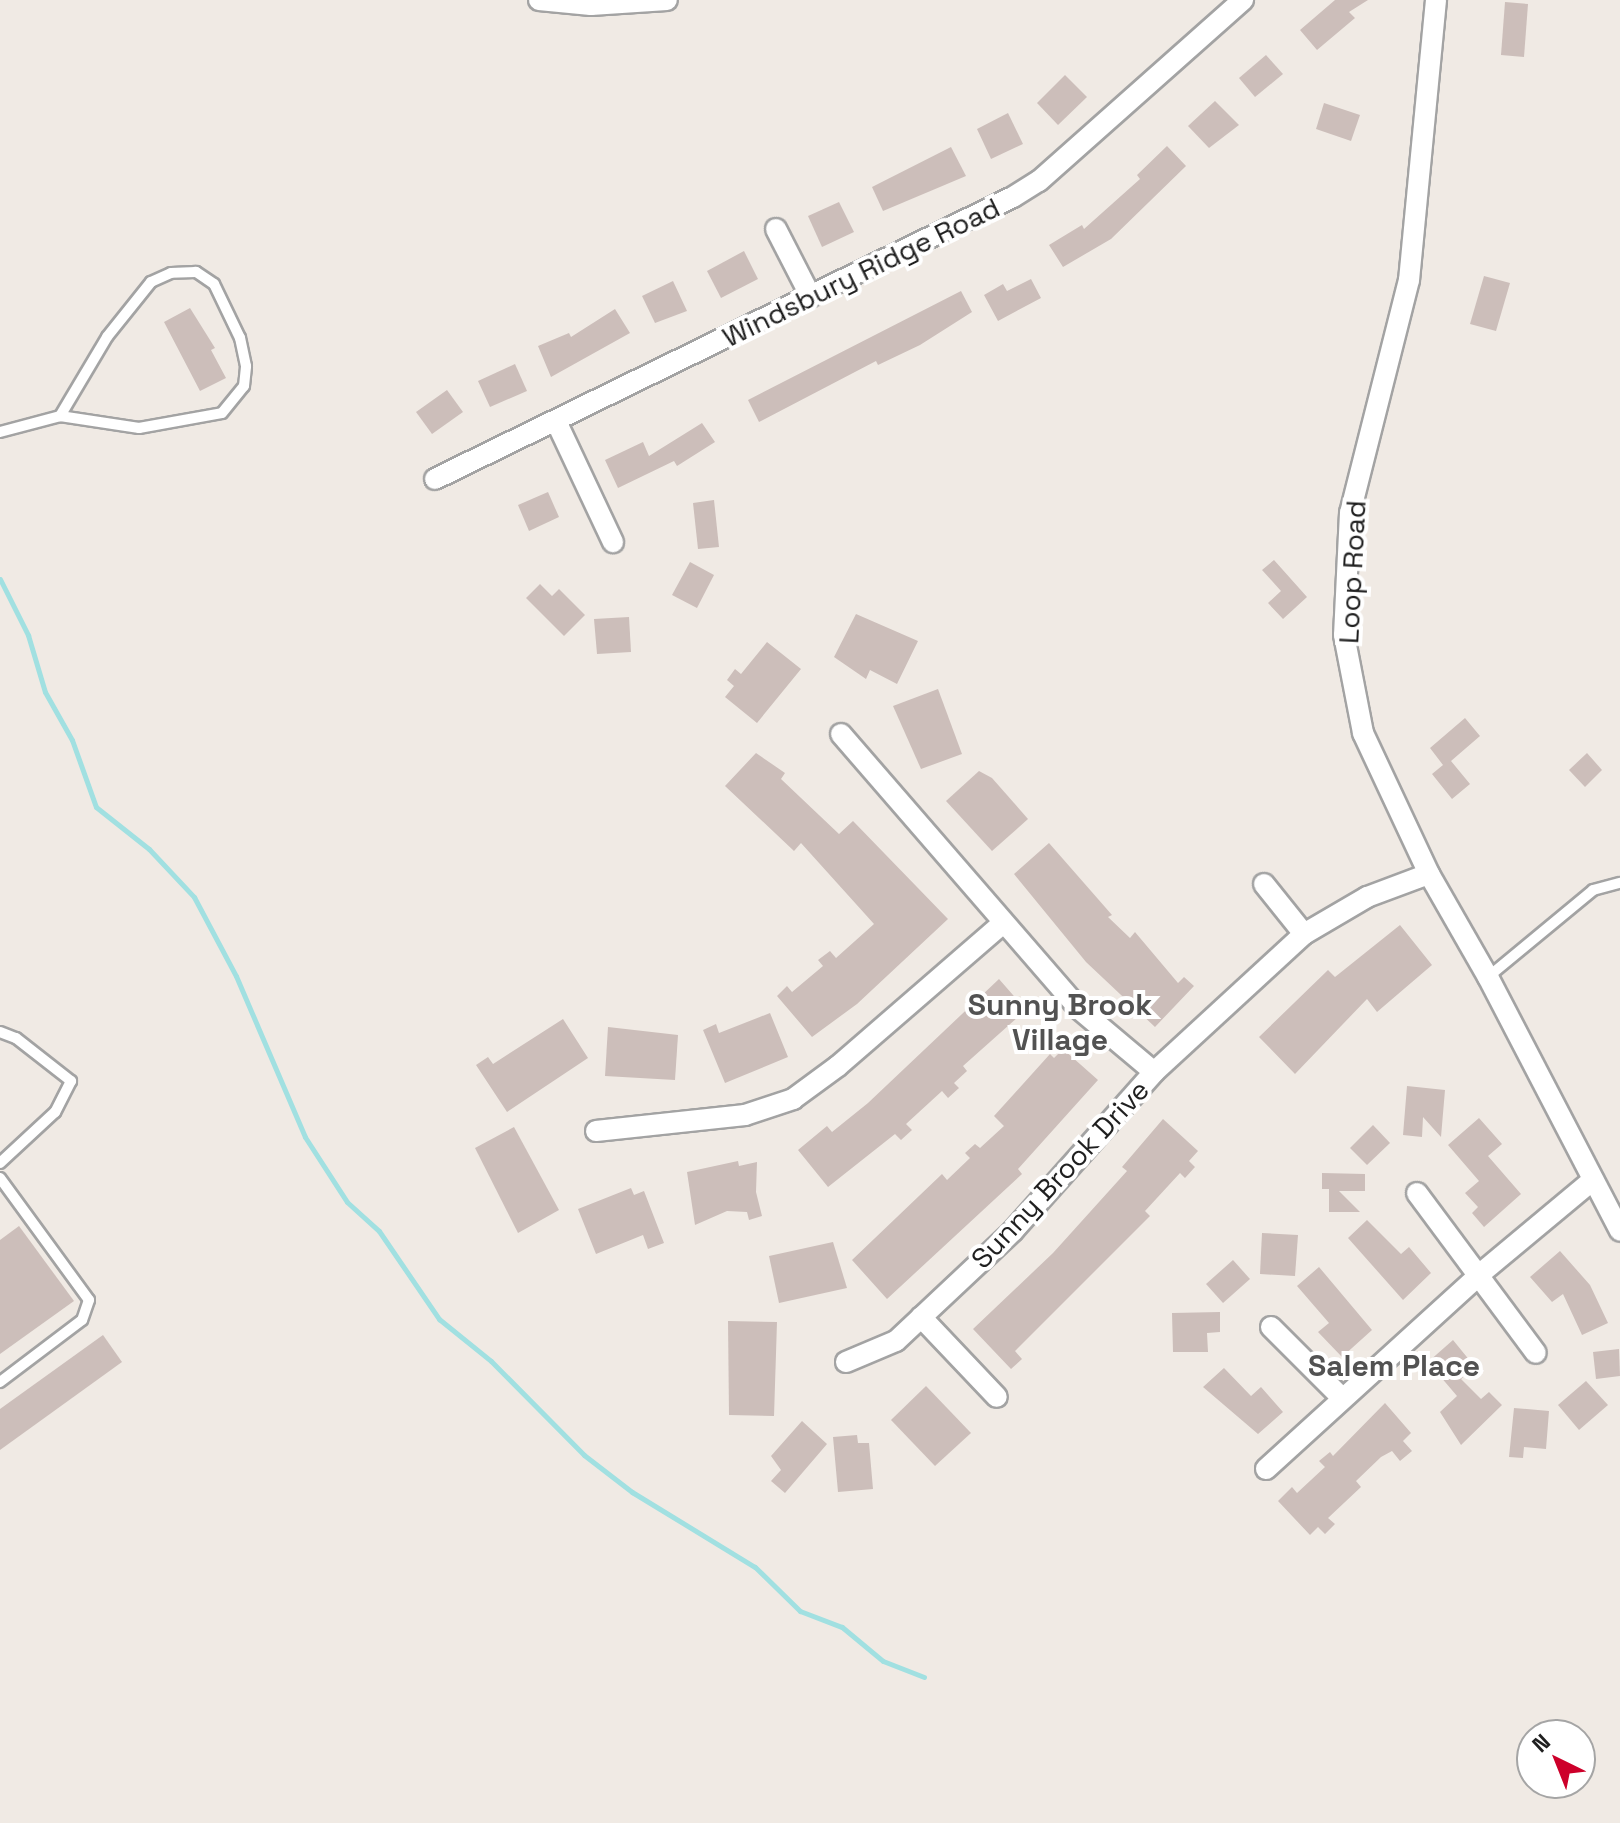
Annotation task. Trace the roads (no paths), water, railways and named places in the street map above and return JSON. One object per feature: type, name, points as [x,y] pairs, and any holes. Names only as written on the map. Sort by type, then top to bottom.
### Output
[{"type":"street","points":[[539,0],[591,5],[667,0]]},
{"type":"street","name":"Windsbury Ridge Road","points":[[435,479],[811,297],[1039,181],[1243,0]]},
{"type":"street","name":"Loop Road","points":[[1436,0],[1409,280],[1350,513],[1344,635],[1363,733],[1429,874],[1488,977],[1620,1231]]},
{"type":"street","points":[[776,229],[811,297]]},
{"type":"street","points":[[556,421],[613,542]]},
{"type":"street","points":[[841,734],[1002,924],[1078,1008],[1154,1072]]},
{"type":"street","name":"Sunny Brook Drive","points":[[846,1362],[896,1341],[1045,1198],[1154,1072],[1304,934],[1367,897],[1429,874]]},
{"type":"street","points":[[1264,884],[1304,934]]},
{"type":"street","points":[[596,1131],[745,1115],[793,1099],[838,1066],[1002,924]]},
{"type":"street","points":[[1266,1469],[1341,1397],[1480,1274],[1593,1180]]},
{"type":"street","points":[[1417,1193],[1536,1353]]},
{"type":"street","points":[[921,1317],[997,1397]]},
{"type":"street","points":[[1271,1327],[1341,1397]]},
{"type":"lane","points":[[0,432],[60,416],[139,428],[222,413],[244,386],[246,366],[240,338],[214,284],[196,272],[171,273],[151,282],[107,337],[60,416]]},
{"type":"lane","points":[[1488,977],[1593,890],[1620,883]]},
{"type":"lane","points":[[0,1032],[16,1038],[71,1081],[55,1112],[0,1163]]},
{"type":"lane","points":[[0,1178],[89,1300],[82,1320],[0,1382]]},
{"type":"waterway","points":[[0,579],[28,635],[45,692],[72,740],[96,807],[149,849],[194,897],[236,976],[305,1137],[347,1202],[379,1231],[439,1319],[491,1361],[584,1455],[632,1492],[755,1567],[800,1611],[842,1627],[883,1661],[924,1677]]},
{"type":"district","name":"Sunny Brook Village","points":[[1060,1022]]},
{"type":"district","name":"Salem Place","points":[[1394,1366]]}]
